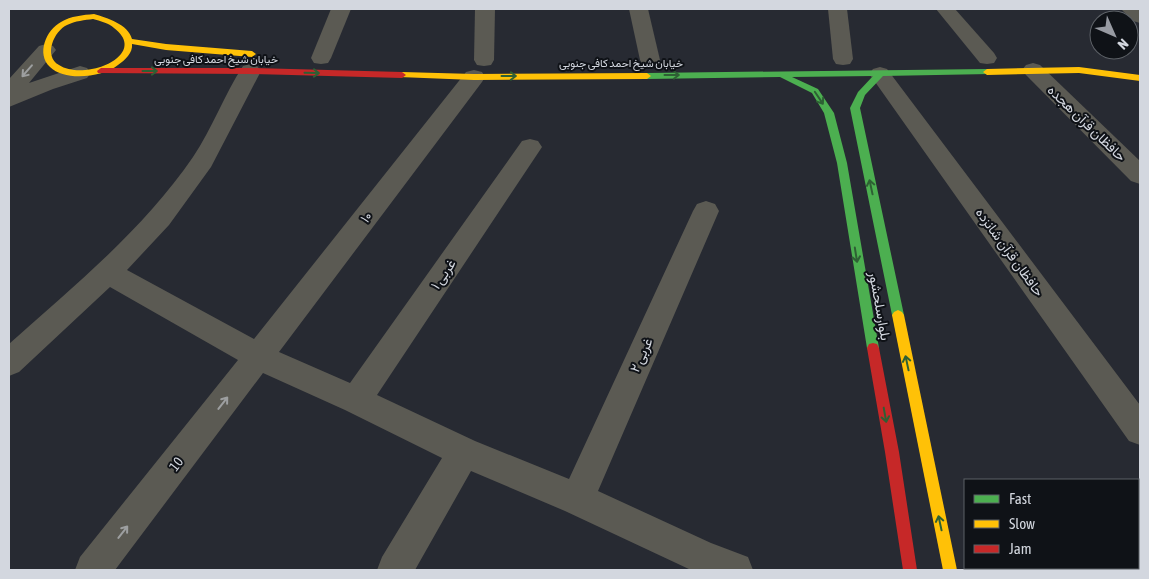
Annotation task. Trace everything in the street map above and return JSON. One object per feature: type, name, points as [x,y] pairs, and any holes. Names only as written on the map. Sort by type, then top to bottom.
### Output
[{"type":"street","points":[[9,92],[46,50],[50,38],[74,9]]},
{"type":"street","points":[[112,9],[112,21]]},
{"type":"street","points":[[321,58],[341,9]]},
{"type":"street","points":[[482,64],[485,9]]},
{"type":"street","points":[[638,9],[650,60]]},
{"type":"street","points":[[836,9],[843,59]]},
{"type":"street","points":[[945,9],[984,58]]},
{"type":"street","points":[[1130,9],[1140,17]]},
{"type":"street","points":[[9,100],[45,84],[118,65],[126,56],[129,41],[123,27],[112,21],[94,16],[76,18],[60,26]]},
{"type":"street","name":"خیابان شیخ احمد کافی جنوبی","points":[[129,41],[256,63]]},
{"type":"street","points":[[46,50],[48,60],[57,69],[90,72]]},
{"type":"street","points":[[1071,58],[1088,59]]},
{"type":"street","points":[[9,363],[108,272],[160,218],[203,162],[256,63]]},
{"type":"street","name":"خیابان شیخ احمد کافی جنوبی","points":[[90,72],[256,63],[482,64],[778,75],[1079,70],[1140,78]]},
{"type":"street","name":"۱۰","points":[[259,357],[482,64]]},
{"type":"street","name":"حافظان قرآن هجده","points":[[1033,70],[1140,175]]},
{"type":"street","name":"بلوارسلحشور","points":[[880,74],[861,94],[855,108],[950,570]]},
{"type":"street","name":"حافظان قرآن شانزده","points":[[880,74],[1140,430]]},
{"type":"street","name":"بلوارسلحشور","points":[[778,75],[815,91],[829,113],[842,164],[858,268],[892,452],[910,570]]},
{"type":"street","name":"۱ غربی","points":[[356,400],[530,147]]},
{"type":"street","points":[[838,150],[863,150]]},
{"type":"street","name":"۲ غربی","points":[[577,499],[706,211]]},
{"type":"street","points":[[108,272],[259,357],[356,400],[464,452],[577,499],[702,564],[736,570]]},
{"type":"street","name":"10","points":[[93,570],[259,357]]},
{"type":"street","points":[[395,570],[464,452]]},
{"type":"traffic: fast","points":[[647,76],[987,72]]},
{"type":"traffic: fast","points":[[880,74],[861,94],[855,108],[898,315]]},
{"type":"traffic: fast","points":[[784,77],[815,91],[829,113],[842,163],[873,348]]},
{"type":"traffic: slow","points":[[94,16],[116,25],[127,36],[129,47],[122,58],[111,67],[95,73],[76,74],[58,69],[52,65],[48,60],[47,47],[56,29],[68,21],[94,16]]},
{"type":"traffic: slow","points":[[129,41],[166,47],[252,54]]},
{"type":"traffic: slow","points":[[987,72],[1079,70],[1140,78]]},
{"type":"traffic: slow","points":[[402,75],[474,77],[647,76]]},
{"type":"traffic: slow","points":[[898,315],[950,570]]},
{"type":"traffic: jam","points":[[101,71],[250,71],[402,75]]},
{"type":"traffic: jam","points":[[873,348],[892,452],[910,570]]}]
